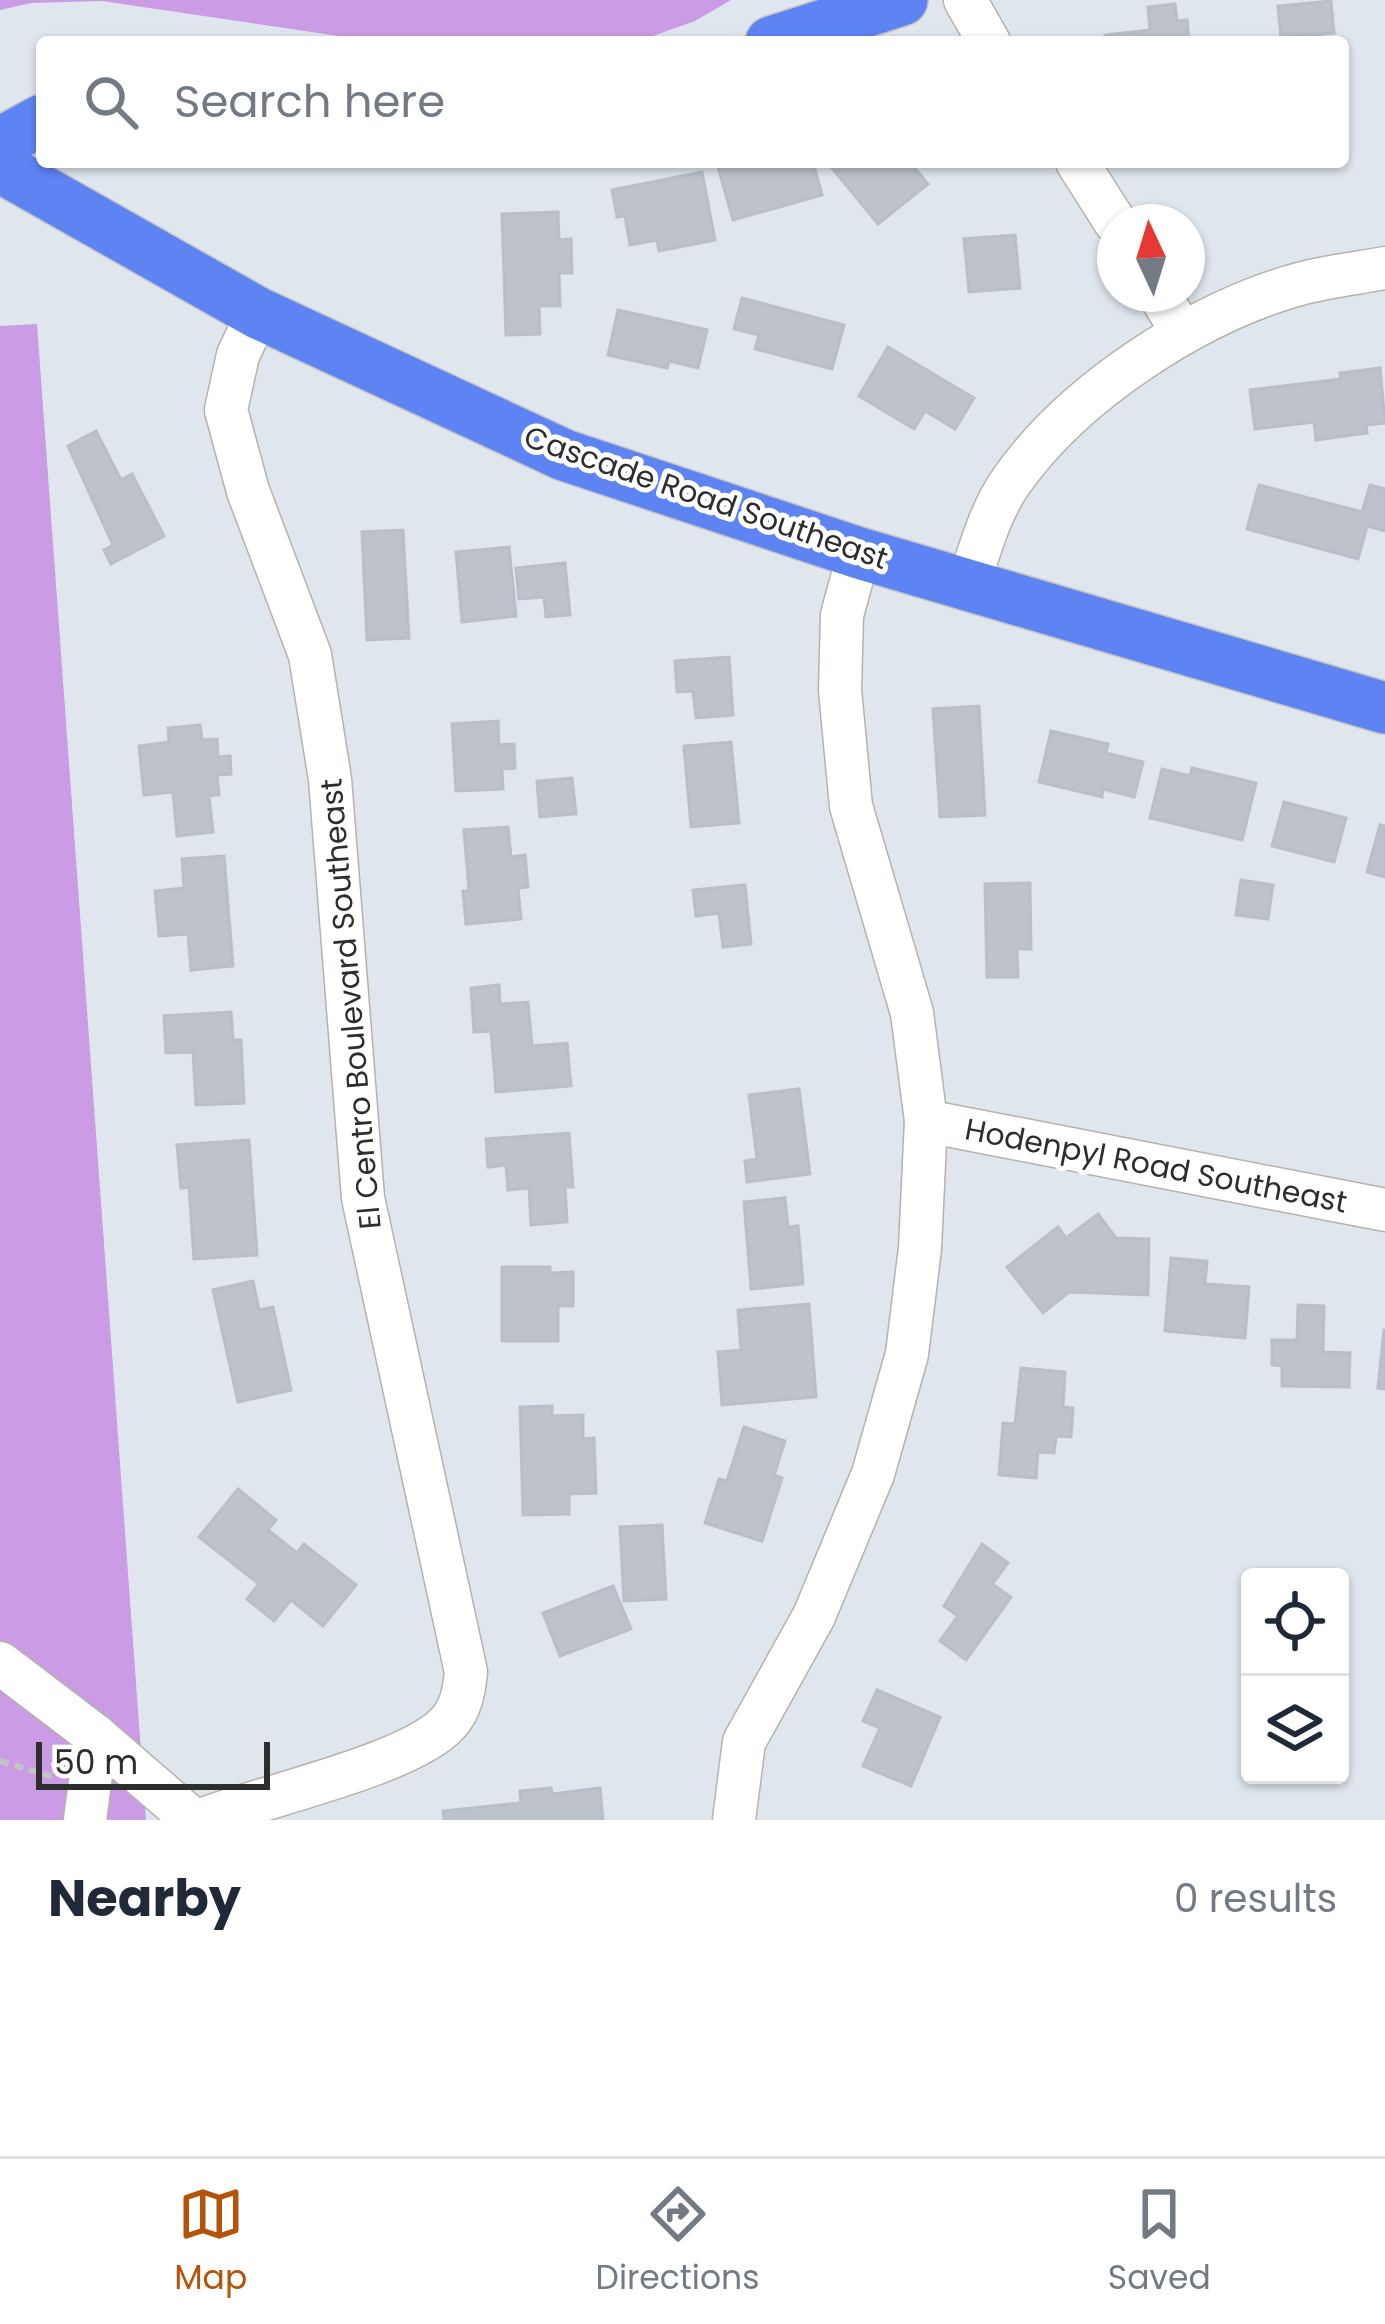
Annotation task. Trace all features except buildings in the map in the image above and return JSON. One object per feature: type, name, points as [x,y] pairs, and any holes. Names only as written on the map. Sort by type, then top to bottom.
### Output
[{"type":"main road","points":[[790,36],[902,0]]},
{"type":"main road","points":[[0,143],[36,123]]},
{"type":"main road","name":"Cascade Road Southeast","points":[[0,166],[258,313],[564,455],[859,553],[1385,708]]},
{"type":"street","points":[[965,0],[986,36]]},
{"type":"street","points":[[1081,168],[1104,204]]},
{"type":"street","points":[[968,585],[988,525],[1011,482],[1082,404],[1183,332],[1301,283],[1385,268]]},
{"type":"street","points":[[1170,312],[1183,332]]},
{"type":"street","name":"El Centro Boulevard Southeast","points":[[197,1820],[415,1748],[448,1724],[464,1697],[466,1672],[363,1198],[330,779],[310,655],[248,491],[226,410],[238,355],[258,313]]},
{"type":"street","points":[[734,1820],[744,1742],[814,1616],[873,1474],[907,1354],[920,1248],[926,1121],[912,1013],[851,806],[839,690],[842,615],[859,553]]},
{"type":"street","name":"Hodenpyl Road Southeast","points":[[926,1121],[1385,1210]]},
{"type":"street","points":[[0,1663],[197,1820]]},
{"type":"street","points":[[85,1820],[96,1736]]},
{"type":"path","points":[[0,1761],[56,1777]]},
{"type":"shaded area","points":[[0,0],[731,0],[695,21],[653,36],[339,36],[102,1],[31,3],[0,10]]},
{"type":"shaded area","points":[[37,324],[146,1820],[0,1820],[0,326]]}]
